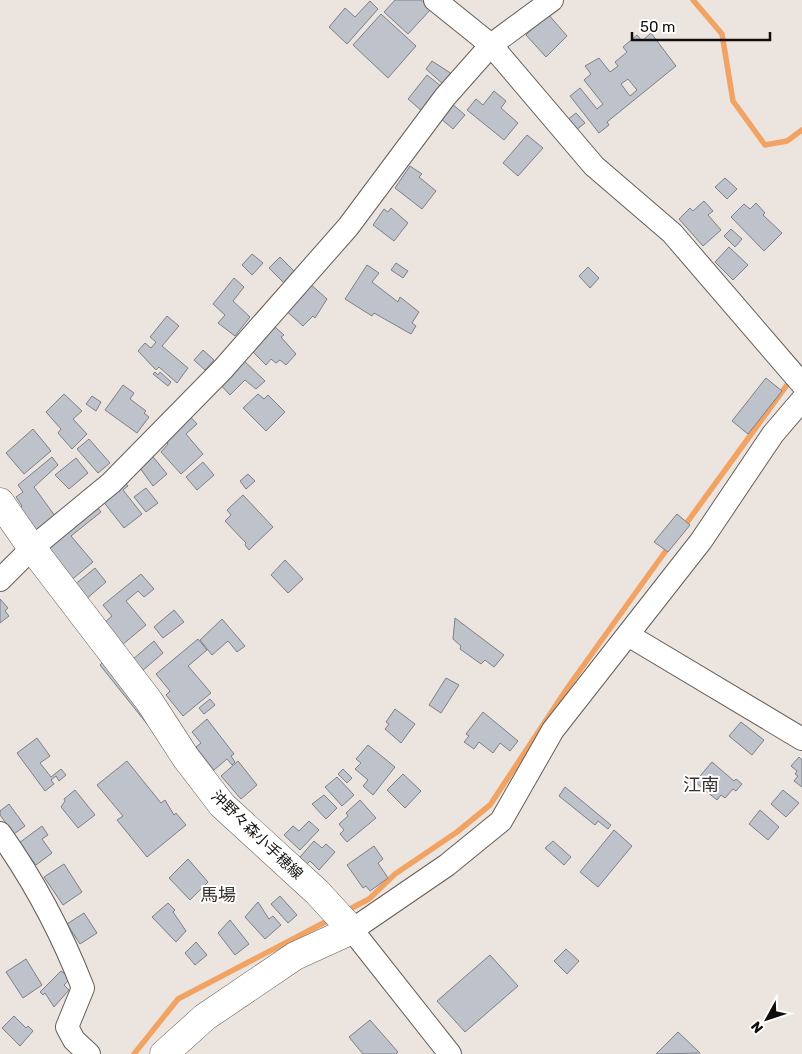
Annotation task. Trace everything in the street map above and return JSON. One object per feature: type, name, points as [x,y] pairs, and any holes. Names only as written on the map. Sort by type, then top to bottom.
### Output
[{"type":"main road","name":"沖野々森小手穂線","points":[[0,502],[32,548],[150,700],[186,758],[222,805],[317,892],[352,930]]},
{"type":"main road","points":[[164,1054],[205,1017],[295,956],[352,930]]},
{"type":"street","points":[[435,0],[491,45],[594,166],[672,232],[802,384]]},
{"type":"street","points":[[0,580],[32,548],[110,483],[223,369],[348,227],[445,96],[491,45],[552,0]]},
{"type":"street","points":[[450,1054],[352,930],[447,865],[501,821],[553,730],[701,541],[773,434],[802,400]]},
{"type":"street","points":[[628,635],[802,739]]},
{"type":"street","points":[[0,834],[24,867],[75,968],[83,988],[66,1028],[74,1040],[89,1054]]},
{"type":"building","points":[[395,0],[421,0],[431,9],[408,34],[384,12]]},
{"type":"building","points":[[370,1],[378,9],[347,44],[329,27],[345,8],[355,17]]},
{"type":"building","points":[[381,14],[416,46],[388,78],[353,45]]},
{"type":"building","points":[[548,14],[567,36],[546,57],[526,35]]},
{"type":"building","points":[[651,33],[676,66],[607,122],[609,125],[599,133],[570,96],[580,88],[597,109],[603,104],[584,80],[591,74],[585,66],[599,58],[610,72],[618,66],[615,62],[627,52],[623,47],[637,35],[642,41]],"holes":[[[628,79],[637,90],[630,96],[621,84]]]},
{"type":"building","points":[[432,61],[452,74],[444,85],[426,69]]},
{"type":"building","points":[[427,75],[442,87],[422,111],[408,99]]},
{"type":"building","points":[[494,91],[506,101],[501,108],[518,123],[504,140],[467,110],[476,99],[483,105]]},
{"type":"building","points":[[451,103],[465,115],[453,129],[439,117]]},
{"type":"building","points":[[576,113],[585,123],[576,130],[567,120]]},
{"type":"building","points":[[527,135],[543,148],[518,176],[503,163]]},
{"type":"building","points":[[410,166],[422,174],[419,177],[436,191],[422,209],[395,188]]},
{"type":"building","points":[[725,178],[737,189],[727,199],[715,187]]},
{"type":"building","points":[[704,201],[713,211],[708,215],[721,230],[703,246],[679,219],[690,208],[693,211]]},
{"type":"building","points":[[756,203],[765,213],[763,215],[782,233],[764,251],[731,217],[744,204],[750,209]]},
{"type":"building","points":[[391,208],[408,223],[394,241],[373,225],[384,209],[388,212]]},
{"type":"building","points":[[731,229],[742,239],[735,247],[724,236]]},
{"type":"building","points":[[729,247],[748,265],[733,280],[715,262]]},
{"type":"building","points":[[252,254],[263,263],[252,275],[242,265]]},
{"type":"building","points":[[280,257],[295,272],[284,283],[269,268]]},
{"type":"building","points":[[396,263],[408,271],[403,278],[391,270]]},
{"type":"building","points":[[367,265],[379,273],[372,282],[398,302],[400,297],[419,312],[412,323],[416,326],[411,334],[374,313],[372,316],[345,299]]},
{"type":"building","points":[[588,267],[599,278],[590,288],[579,276]]},
{"type":"building","points":[[234,278],[244,287],[233,301],[250,317],[235,336],[218,323],[225,315],[213,304]]},
{"type":"building","points":[[308,282],[327,299],[315,318],[313,316],[303,326],[283,308]]},
{"type":"building","points":[[167,316],[179,326],[162,346],[188,368],[177,383],[159,367],[156,370],[138,351],[145,343],[151,348],[156,342],[150,337]]},
{"type":"building","points":[[269,327],[273,330],[275,327],[284,335],[281,337],[296,354],[286,365],[280,360],[276,363],[271,359],[266,365],[253,352]]},
{"type":"building","points":[[203,350],[214,360],[205,370],[194,360]]},
{"type":"building","points":[[240,357],[265,381],[256,389],[245,380],[230,395],[217,381]]},
{"type":"building","points":[[155,372],[158,375],[160,372],[171,382],[168,386],[153,374]]},
{"type":"building","points":[[766,378],[782,391],[748,434],[732,421]]},
{"type":"building","points":[[123,385],[134,393],[130,399],[146,411],[144,413],[149,417],[137,433],[105,410]]},
{"type":"building","points":[[64,394],[82,411],[73,419],[87,434],[72,449],[58,433],[61,429],[46,412]]},
{"type":"building","points":[[258,394],[264,399],[268,395],[285,412],[266,431],[243,408]]},
{"type":"building","points":[[92,396],[101,402],[96,411],[86,404]]},
{"type":"building","points":[[187,413],[197,424],[186,434],[203,454],[181,474],[161,452],[168,444],[162,437]]},
{"type":"building","points":[[33,429],[51,451],[24,474],[6,453]]},
{"type":"building","points":[[89,439],[110,463],[98,473],[77,449]]},
{"type":"building","points":[[150,453],[167,474],[153,486],[137,464]]},
{"type":"building","points":[[52,457],[58,465],[34,487],[55,516],[36,530],[19,509],[22,506],[16,497],[23,492],[18,485]]},
{"type":"building","points":[[76,458],[88,473],[69,489],[55,475]]},
{"type":"building","points":[[203,462],[214,475],[197,490],[186,477]]},
{"type":"building","points":[[248,474],[255,481],[246,489],[240,481]]},
{"type":"building","points":[[121,478],[128,486],[123,490],[142,514],[124,528],[99,496]]},
{"type":"building","points":[[146,488],[158,503],[146,512],[134,497]]},
{"type":"building","points":[[243,495],[273,527],[249,550],[245,545],[246,543],[225,521],[231,515],[227,510]]},
{"type":"building","points":[[91,499],[101,512],[71,536],[93,562],[69,582],[43,552]]},
{"type":"building","points":[[677,514],[690,525],[668,552],[654,542]]},
{"type":"building","points":[[285,560],[303,579],[288,593],[271,575]]},
{"type":"building","points":[[95,568],[106,582],[85,600],[73,586]]},
{"type":"building","points":[[141,574],[154,589],[144,597],[138,591],[126,601],[146,625],[122,645],[104,623],[112,616],[103,605]]},
{"type":"building","points":[[0,599],[8,608],[5,611],[9,616],[0,623]]},
{"type":"building","points":[[174,610],[184,622],[163,638],[154,627]]},
{"type":"building","points":[[455,618],[504,655],[494,667],[485,660],[481,664],[460,649],[461,646],[453,639]]},
{"type":"building","points":[[222,619],[245,646],[237,652],[228,641],[212,655],[200,640]]},
{"type":"building","points":[[198,639],[207,650],[188,666],[211,693],[183,716],[166,695],[170,691],[156,674]]},
{"type":"building","points":[[154,641],[163,653],[142,671],[132,660]]},
{"type":"building","points":[[104,661],[171,754],[100,665]]},
{"type":"building","points":[[446,678],[459,685],[441,713],[429,705]]},
{"type":"building","points":[[210,699],[215,705],[204,714],[199,708]]},
{"type":"building","points":[[395,709],[415,724],[401,743],[385,729],[389,724],[386,722]]},
{"type":"building","points":[[483,712],[518,741],[510,751],[500,743],[493,753],[479,742],[474,749],[464,742],[469,736],[466,734]]},
{"type":"building","points":[[207,719],[234,754],[231,756],[235,762],[232,765],[227,759],[214,770],[196,747],[201,743],[192,732]]},
{"type":"building","points":[[741,722],[764,740],[752,755],[729,736]]},
{"type":"building","points":[[37,738],[50,756],[40,763],[51,777],[61,769],[66,775],[59,781],[56,776],[51,780],[54,784],[45,791],[17,753]]},
{"type":"building","points":[[368,745],[395,767],[373,795],[363,786],[368,780],[355,769],[361,763],[356,759]]},
{"type":"building","points":[[799,757],[802,760],[802,787],[794,781],[798,776],[795,774],[797,771],[791,766]]},
{"type":"building","points":[[127,761],[161,803],[165,800],[174,815],[176,813],[186,825],[147,857],[117,820],[123,816],[97,785]]},
{"type":"building","points":[[238,761],[257,785],[241,799],[221,776]]},
{"type":"building","points":[[712,762],[734,781],[736,779],[742,784],[736,791],[733,789],[725,798],[721,795],[717,800],[695,782]]},
{"type":"building","points":[[343,769],[352,778],[347,783],[338,774]]},
{"type":"building","points":[[403,774],[421,791],[405,808],[387,790]]},
{"type":"building","points":[[337,777],[354,795],[342,806],[325,787]]},
{"type":"building","points":[[565,787],[611,825],[608,829],[598,821],[595,825],[559,796]]},
{"type":"building","points":[[75,790],[95,815],[78,828],[61,807],[65,801],[64,799]]},
{"type":"building","points":[[783,790],[799,803],[786,817],[771,804]]},
{"type":"building","points":[[324,795],[337,808],[326,819],[312,804]]},
{"type":"building","points":[[360,800],[376,818],[347,842],[340,834],[344,830],[339,824],[348,816],[346,813]]},
{"type":"building","points":[[9,804],[25,826],[14,834],[0,815],[0,811]]},
{"type":"building","points":[[760,810],[779,827],[768,840],[749,824]]},
{"type":"building","points":[[309,821],[319,830],[300,850],[284,835],[293,826],[299,831]]},
{"type":"building","points":[[42,826],[48,835],[42,839],[52,853],[36,865],[19,843]]},
{"type":"building","points":[[614,830],[632,846],[598,887],[580,872]]},
{"type":"building","points":[[314,841],[322,848],[326,844],[335,852],[319,870],[310,861],[307,864],[300,857]]},
{"type":"building","points":[[553,841],[571,857],[564,865],[545,848]]},
{"type":"building","points":[[374,846],[383,859],[378,863],[388,878],[370,891],[366,886],[363,888],[347,865]]},
{"type":"building","points":[[188,859],[208,882],[190,900],[169,878]]},
{"type":"building","points":[[64,864],[82,892],[63,905],[44,877]]},
{"type":"building","points":[[280,896],[297,915],[288,923],[271,904]]},
{"type":"building","points":[[258,902],[269,919],[273,916],[281,925],[265,939],[245,917]]},
{"type":"building","points":[[168,903],[175,910],[173,912],[186,931],[176,942],[152,917]]},
{"type":"building","points":[[84,913],[97,933],[80,944],[67,924]]},
{"type":"building","points":[[230,920],[249,944],[235,955],[218,933]]},
{"type":"building","points":[[196,942],[207,955],[195,965],[185,953]]},
{"type":"building","points":[[566,949],[579,961],[567,974],[554,961]]},
{"type":"building","points":[[490,955],[518,986],[465,1032],[437,1001]]},
{"type":"building","points":[[26,959],[42,985],[23,998],[6,972]]},
{"type":"building","points":[[61,971],[71,978],[64,985],[69,990],[54,1007],[45,993],[43,995],[40,992]]},
{"type":"building","points":[[14,1016],[26,1028],[28,1026],[33,1031],[20,1046],[2,1028]]},
{"type":"building","points":[[370,1020],[398,1052],[396,1054],[363,1054],[349,1037]]},
{"type":"building","points":[[678,1032],[700,1053],[656,1054]]},
{"type":"waterway","points":[[693,0],[722,34],[733,101],[765,145],[787,141],[802,130]]},
{"type":"waterway","points":[[683,528],[792,378]]},
{"type":"waterway","points":[[346,911],[369,899],[395,874],[457,832],[490,805],[568,687],[670,545]]},
{"type":"waterway","points":[[134,1054],[178,999],[331,919]]},
{"type":"district","name":"江南","points":[[701,785]]},
{"type":"district","name":"馬場","points":[[218,895]]}]
